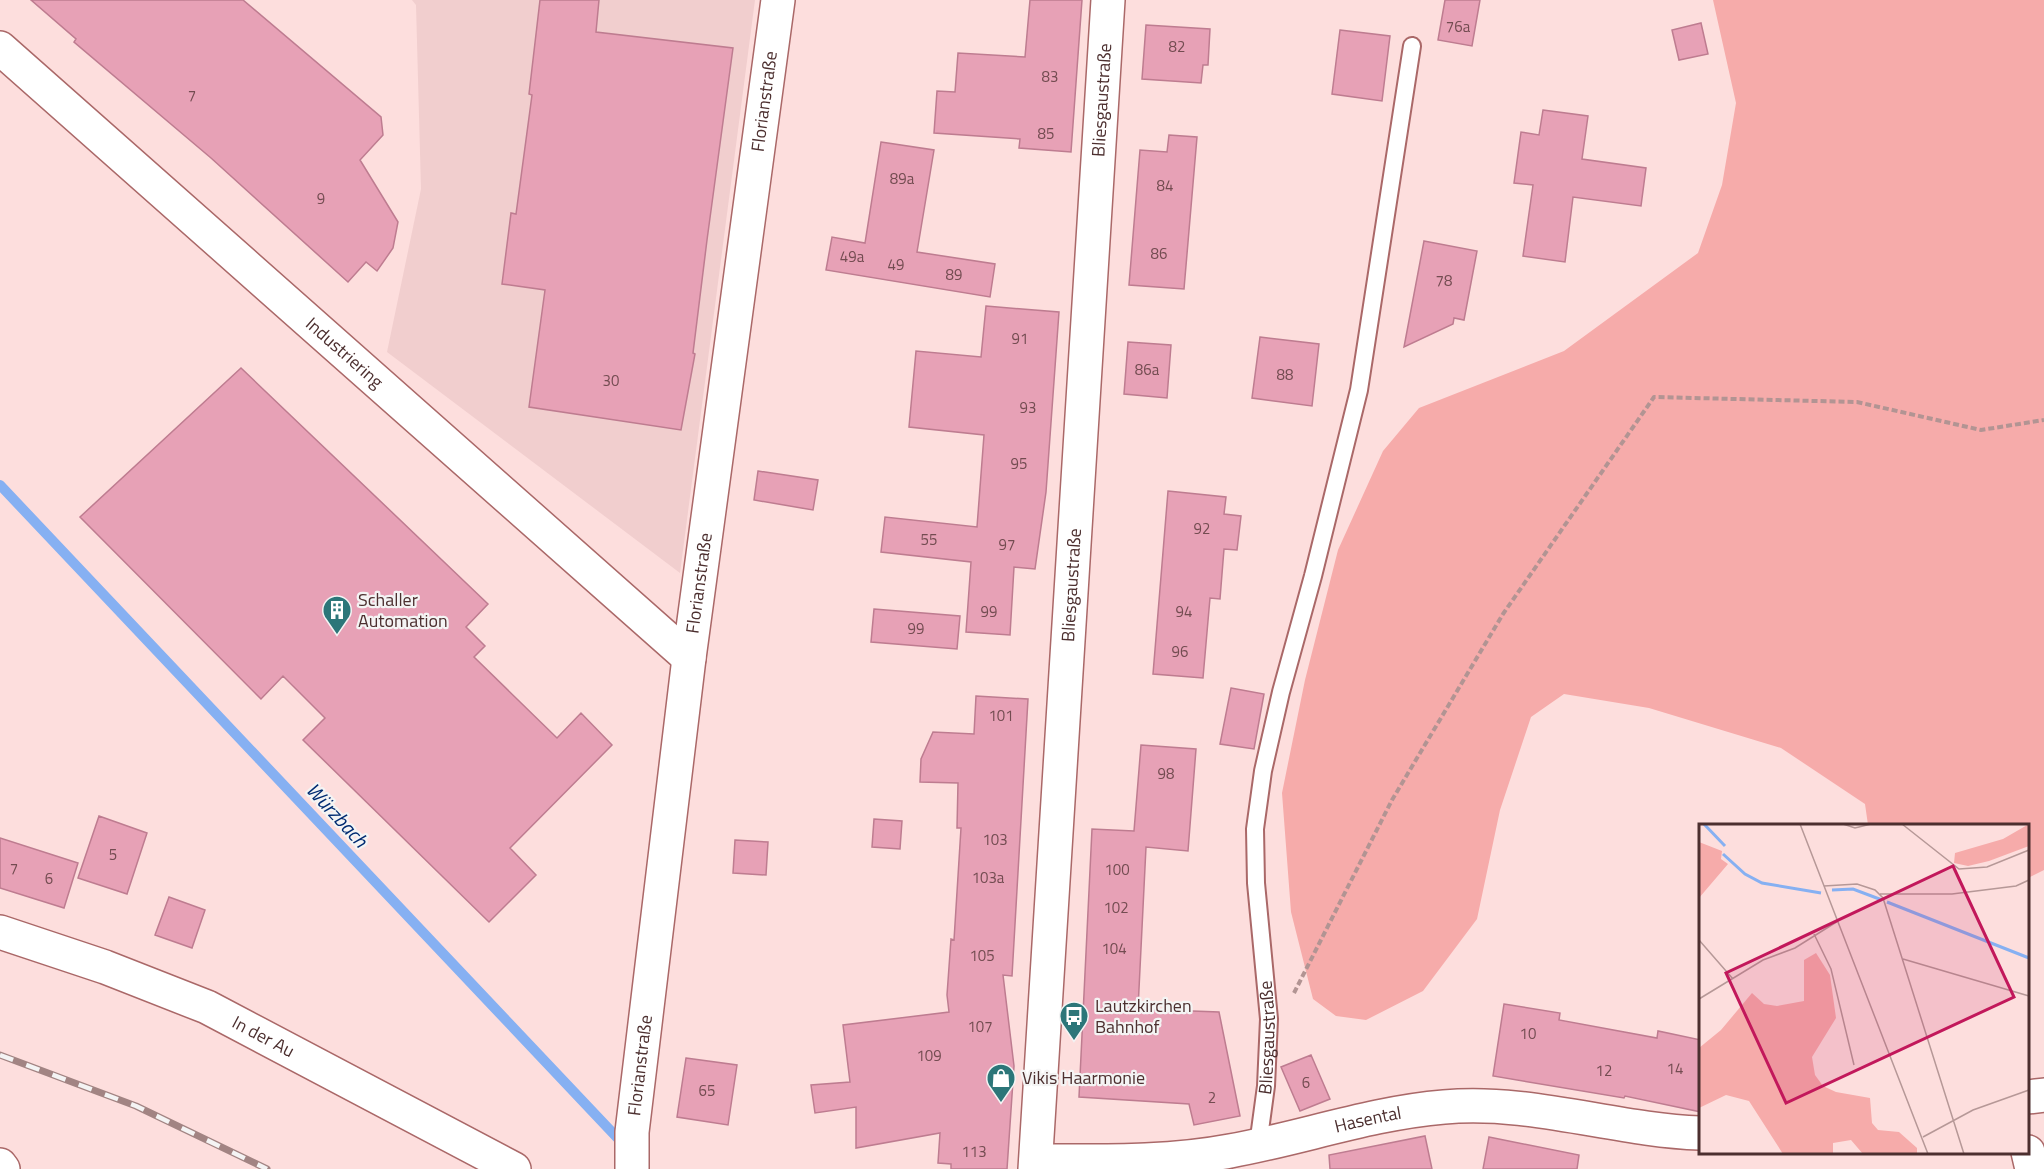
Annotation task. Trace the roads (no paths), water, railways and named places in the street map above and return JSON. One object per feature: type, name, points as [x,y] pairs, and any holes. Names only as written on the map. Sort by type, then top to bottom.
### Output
[{"type":"street","name":"Florianstraße","points":[[632,1169],[632,1132],[689,658],[778,0]]},
{"type":"street","name":"Bliesgaustraße","points":[[1036,1165],[1108,0]]},
{"type":"street","name":"Industriering","points":[[0,48],[689,658]]},
{"type":"street","name":"In der Au","points":[[0,932],[105,967],[207,1007],[514,1169]]},
{"type":"street","points":[[2029,1097],[2044,1095]]},
{"type":"street","name":"Hasental","points":[[1036,1165],[1228,1152],[1362,1119],[1446,1106],[1491,1106],[1663,1132],[1699,1133]]},
{"type":"street","points":[[2028,1154],[2032,1169]]},
{"type":"street","points":[[0,1165],[3,1169]]},
{"type":"lane","name":"Bliesgaustraße","points":[[1258,1145],[1266,1086],[1269,1019],[1256,883],[1255,829],[1263,771],[1281,692],[1359,390],[1412,46]]},
{"type":"waterway","name":"Würzbach","points":[[0,485],[626,1147]]},
{"type":"railway","points":[[0,1055],[136,1106],[267,1169]]},
{"type":"place","name":"Schaller Automation","points":[[337,636]]},
{"type":"place","name":"Lautzkirchen Bahnhof","points":[[1074,1042]]},
{"type":"place","name":"Vikis Haarmonie","points":[[1001,1104]]}]
